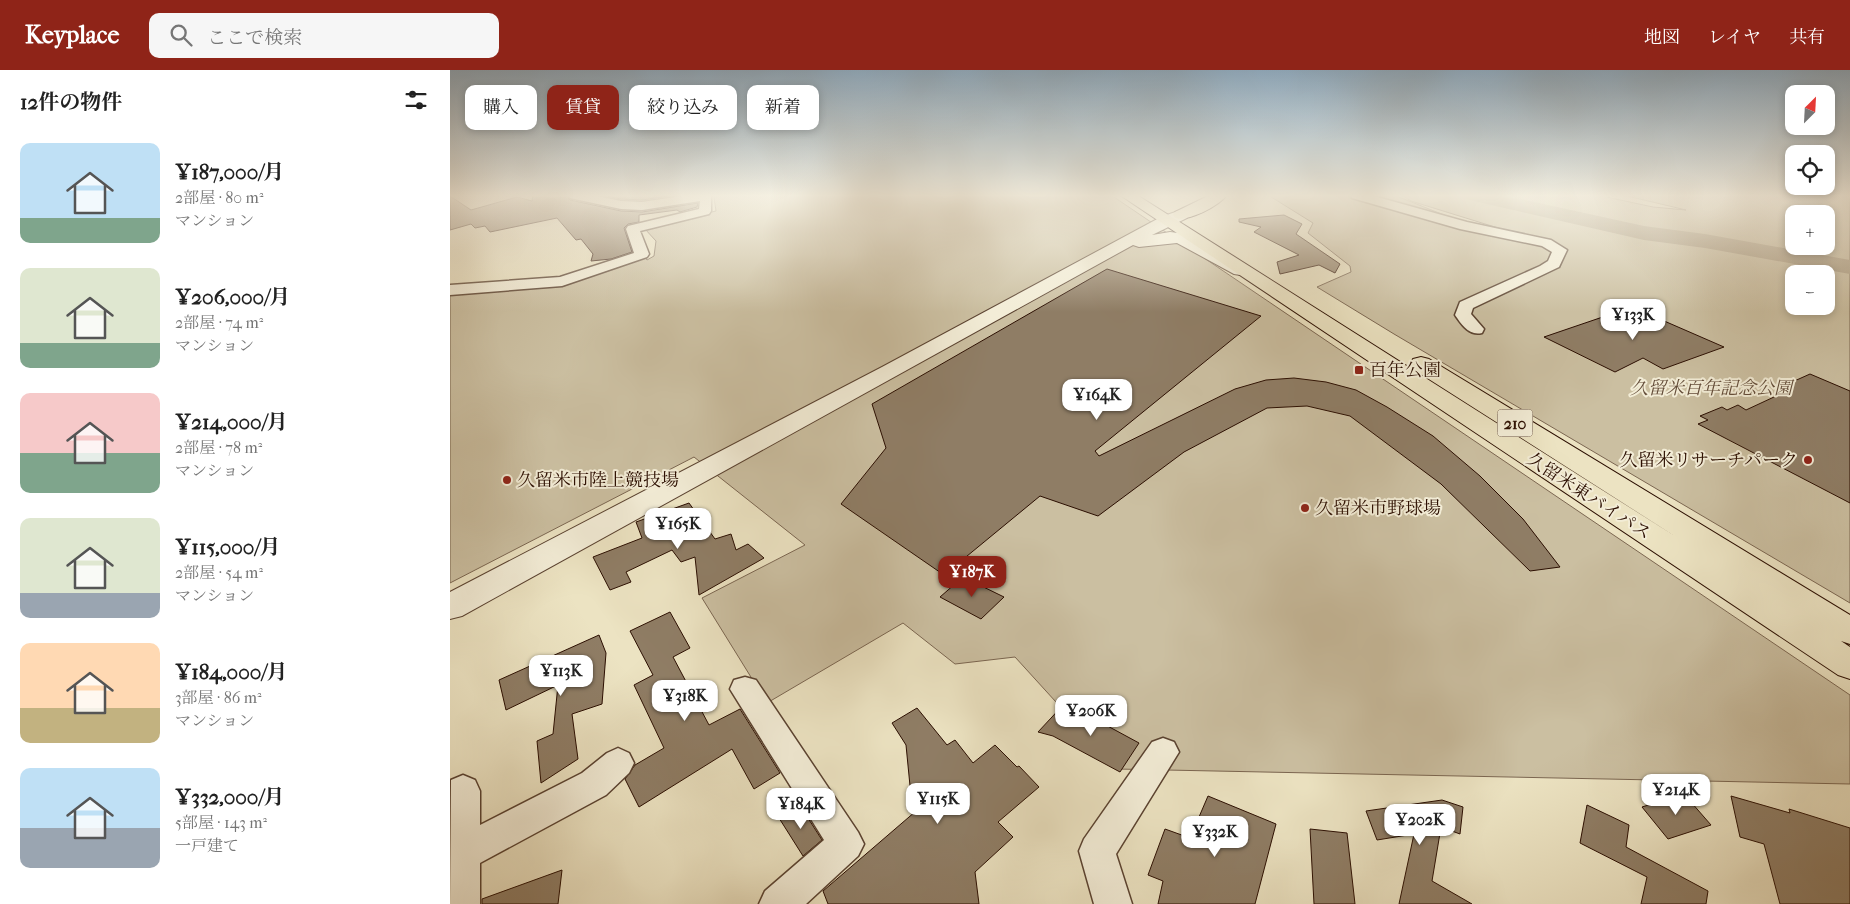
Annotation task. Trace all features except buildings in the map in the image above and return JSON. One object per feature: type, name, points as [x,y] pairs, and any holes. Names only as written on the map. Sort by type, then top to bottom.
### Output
[{"type":"main road","name":"久留米東バイパス","points":[[1196,234],[1246,273],[1850,665]]},
{"type":"main road","name":"久留米東バイパス","points":[[1202,234],[1850,631]]},
{"type":"street","points":[[450,290],[562,281],[639,256],[642,254],[642,250],[635,234]]},
{"type":"street","points":[[450,607],[1143,234]]},
{"type":"street","points":[[1476,329],[1463,315],[1466,306],[1554,264],[1560,250],[1546,243],[1503,234]]},
{"type":"street","points":[[1110,252],[1154,238],[1181,238],[1246,273]]},
{"type":"street","points":[[745,689],[846,844],[778,904]]},
{"type":"street","points":[[1113,904],[1097,851],[1163,752]]},
{"type":"street","points":[[462,853],[594,784],[618,763]]},
{"type":"street","points":[[461,904],[463,791]]},
{"type":"green space","points":[[649,234],[1169,234],[1850,695],[1850,784],[1117,769],[1015,657],[955,664],[903,623],[767,703],[702,598],[805,545],[694,457],[450,583],[450,293],[539,286],[644,256],[647,260],[654,256],[656,241]]},
{"type":"green space","name":"久留米百年記念公園","points":[[1309,234],[1636,234],[1710,244],[1815,265],[1785,265],[1785,315],[1835,315],[1835,269],[1850,272],[1850,603],[1317,287],[1351,272],[1350,266]]},
{"type":"green space","points":[[1684,234],[1785,234],[1785,251],[1712,238]]},
{"type":"green space","points":[[1835,234],[1850,234],[1850,263],[1806,255],[1835,255]]},
{"type":"waterway","points":[[1651,234],[1705,241],[1850,267]]},
{"type":"place","name":"百年公園","points":[[1359,370]]},
{"type":"place","name":"久留米リサーチパーク","points":[[1808,460]]},
{"type":"place","name":"久留米市陸上競技場","points":[[507,480]]},
{"type":"place","name":"久留米市野球場","points":[[1305,508]]}]
